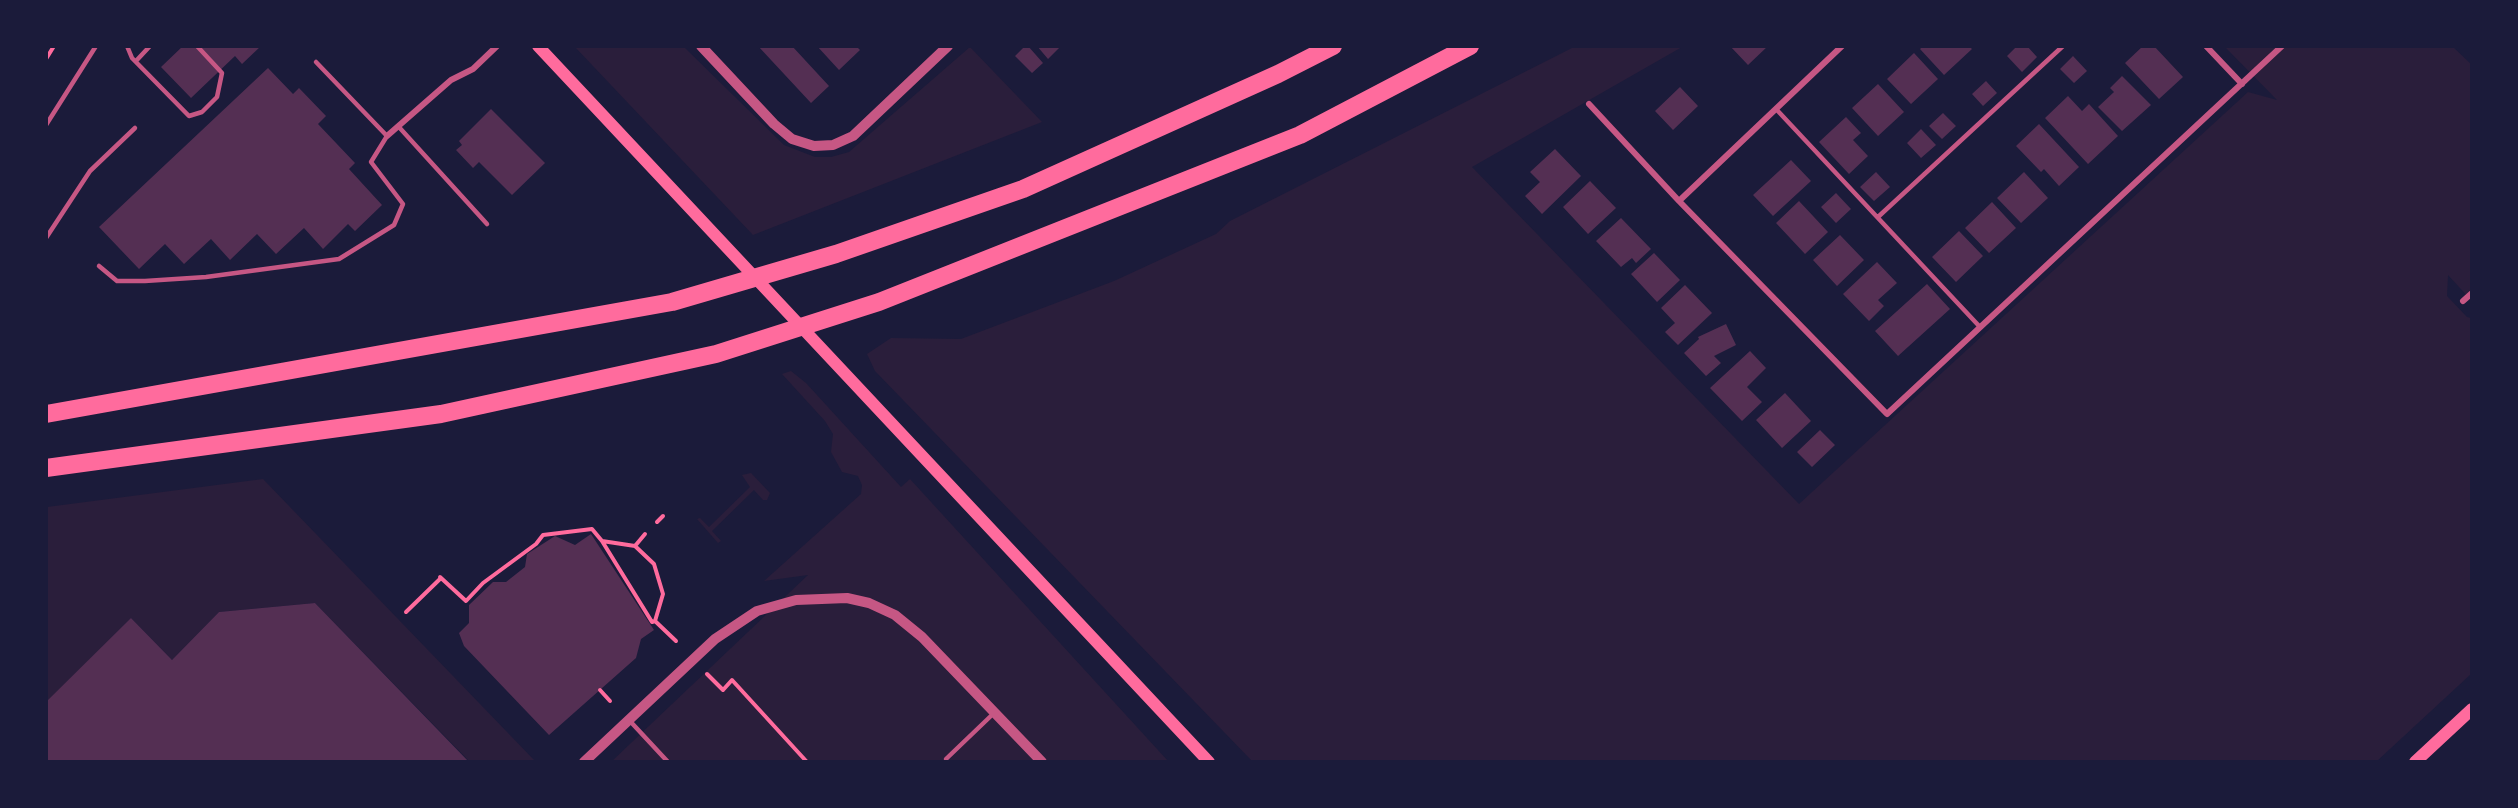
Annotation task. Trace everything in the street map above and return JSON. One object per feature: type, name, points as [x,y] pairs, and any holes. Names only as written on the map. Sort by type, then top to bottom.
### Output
[{"type":"highway","points":[[46,414],[672,302],[836,254],[1023,189],[1278,75],[1333,46]]},
{"type":"highway","points":[[46,468],[441,414],[716,354],[879,302],[1300,135],[1470,46]]},
{"type":"main road","points":[[538,46],[1209,762]]},
{"type":"main road","points":[[2415,762],[2472,709]]},
{"type":"street","points":[[387,136],[451,80],[473,69],[497,46]]},
{"type":"street","points":[[701,46],[774,124],[792,139],[814,146],[833,145],[853,136],[948,46]]},
{"type":"street","points":[[1679,201],[1842,46]]},
{"type":"street","points":[[2206,46],[2242,84]]},
{"type":"street","points":[[1589,104],[1679,201],[1887,414],[2282,46]]},
{"type":"street","points":[[2463,301],[2472,293]]},
{"type":"street","points":[[584,762],[715,639],[757,611],[784,602],[847,598],[869,603],[895,615],[922,637],[1042,762]]},
{"type":"lane","points":[[46,125],[96,46]]},
{"type":"lane","points":[[127,46],[136,61],[189,116],[202,112],[217,97],[222,73],[197,46]]},
{"type":"lane","points":[[136,61],[150,46]]},
{"type":"lane","points":[[1878,217],[2063,46]]},
{"type":"lane","points":[[99,266],[117,281],[145,281],[206,277],[339,259],[394,225],[403,204],[371,162],[387,136],[316,62]]},
{"type":"lane","points":[[1776,109],[1980,327]]},
{"type":"lane","points":[[398,126],[487,224]]},
{"type":"lane","points":[[46,238],[90,171],[135,128]]},
{"type":"lane","points":[[946,759],[995,712]]},
{"type":"lane","points":[[628,720],[668,762]]},
{"type":"path","points":[[46,59],[54,46]]},
{"type":"path","points":[[657,522],[663,516]]},
{"type":"path","points":[[406,612],[441,578],[466,601],[543,535],[592,529],[602,541],[652,621],[655,621],[676,641]]},
{"type":"path","points":[[635,546],[645,534]]},
{"type":"path","points":[[540,539],[543,544]]},
{"type":"path","points":[[602,541],[635,546],[654,564],[663,594],[655,621]]},
{"type":"path","points":[[476,591],[480,595]]},
{"type":"path","points":[[707,674],[723,690],[732,680],[807,762]]},
{"type":"path","points":[[600,690],[610,701]]},
{"type":"shaded area","points":[[575,47],[684,47],[784,145],[815,157],[831,157],[849,152],[970,47],[1042,122],[753,235]]},
{"type":"shaded area","points":[[1574,47],[1682,47],[1472,167],[1799,504],[2248,92],[2277,100],[2225,47],[2453,47],[2472,65],[2471,300],[2448,275],[2447,296],[2467,317],[2471,318],[2471,674],[2377,761],[1252,761],[875,371],[867,354],[891,338],[961,339],[1114,281],[1216,234],[1230,221]]},
{"type":"shaded area","points":[[791,371],[806,383],[901,487],[910,479],[1168,761],[611,762],[808,575],[764,581],[861,494],[862,485],[858,476],[842,472],[831,452],[833,434],[825,421],[782,374]]},
{"type":"shaded area","points":[[751,473],[770,493],[767,500],[763,500],[754,490],[712,531],[721,541],[718,543],[697,519],[700,518],[709,527],[750,487],[742,475]]},
{"type":"shaded area","points":[[263,479],[535,761],[469,761],[315,603],[219,612],[172,660],[131,618],[47,702],[47,507]]},
{"type":"building","points":[[183,46],[261,46],[242,64],[235,56],[191,98],[161,67]]},
{"type":"building","points":[[758,46],[792,46],[829,86],[811,103]]},
{"type":"building","points":[[817,46],[856,46],[860,50],[839,70]]},
{"type":"building","points":[[1025,46],[1028,46],[1043,63],[1032,73],[1015,56]]},
{"type":"building","points":[[1037,46],[1061,46],[1048,59]]},
{"type":"building","points":[[1730,46],[1768,46],[1748,65]]},
{"type":"building","points":[[1923,46],[1969,46],[1972,49],[1944,75],[1920,49]]},
{"type":"building","points":[[2017,46],[2027,46],[2037,57],[2022,72],[2007,56]]},
{"type":"building","points":[[2143,46],[2154,46],[2183,77],[2159,99],[2125,63]]},
{"type":"building","points":[[1914,53],[1938,79],[1911,104],[1887,79]]},
{"type":"building","points":[[2073,56],[2087,71],[2074,83],[2060,69]]},
{"type":"building","points":[[268,68],[293,94],[299,88],[326,116],[318,124],[355,163],[349,169],[382,205],[355,231],[348,224],[323,249],[304,228],[276,254],[257,234],[230,260],[211,239],[184,264],[165,244],[139,269],[99,227]]},
{"type":"building","points":[[2122,76],[2151,105],[2122,131],[2098,107],[2114,92],[2110,88]]},
{"type":"building","points":[[1986,81],[1997,93],[1983,106],[1972,94]]},
{"type":"building","points":[[1878,84],[1904,112],[1878,136],[1852,108]]},
{"type":"building","points":[[1680,87],[1698,106],[1673,130],[1655,111]]},
{"type":"building","points":[[2068,96],[2082,111],[2089,104],[2118,136],[2088,164],[2045,118]]},
{"type":"building","points":[[491,109],[545,163],[512,195],[479,162],[473,168],[456,150],[462,145],[459,141]]},
{"type":"building","points":[[1943,113],[1956,126],[1942,139],[1929,126]]},
{"type":"building","points":[[1846,117],[1861,133],[1853,140],[1868,156],[1849,174],[1819,142]]},
{"type":"building","points":[[2039,124],[2079,167],[2059,186],[2044,169],[2041,172],[2016,146]]},
{"type":"building","points":[[1921,129],[1936,145],[1921,158],[1907,143]]},
{"type":"building","points":[[1555,149],[1581,176],[1542,214],[1525,196],[1540,182],[1530,172]]},
{"type":"building","points":[[1791,160],[1811,181],[1773,216],[1753,195]]},
{"type":"building","points":[[1876,172],[1890,187],[1874,201],[1860,187]]},
{"type":"building","points":[[2024,172],[2048,198],[2021,223],[1997,198]]},
{"type":"building","points":[[1590,181],[1616,208],[1588,234],[1563,207]]},
{"type":"building","points":[[1836,193],[1851,209],[1836,223],[1821,207]]},
{"type":"building","points":[[1799,201],[1828,232],[1805,254],[1776,223]]},
{"type":"building","points":[[1992,202],[2016,228],[1989,253],[1965,228]]},
{"type":"building","points":[[1621,218],[1651,249],[1636,263],[1632,258],[1621,267],[1596,241]]},
{"type":"building","points":[[1959,231],[1983,256],[1956,282],[1932,257]]},
{"type":"building","points":[[1840,235],[1864,260],[1837,286],[1813,260]]},
{"type":"building","points":[[1654,253],[1680,280],[1657,302],[1631,274]]},
{"type":"building","points":[[1877,262],[1897,283],[1878,300],[1884,306],[1869,321],[1843,294]]},
{"type":"building","points":[[1927,284],[1950,309],[1898,356],[1875,331]]},
{"type":"building","points":[[1685,285],[1712,313],[1678,345],[1665,332],[1675,323],[1661,308]]},
{"type":"building","points":[[1726,324],[1736,345],[1714,356],[1721,363],[1706,376],[1684,353],[1699,339],[1698,337]]},
{"type":"building","points":[[1750,351],[1766,368],[1747,387],[1762,402],[1742,421],[1710,388]]},
{"type":"building","points":[[1785,393],[1811,421],[1782,448],[1756,420]]},
{"type":"building","points":[[1820,430],[1835,445],[1812,467],[1797,452]]},
{"type":"building","points":[[591,534],[654,630],[641,639],[636,658],[549,735],[464,646],[459,633],[469,623],[469,605],[493,582],[506,582],[525,567],[527,554],[555,536],[575,545]]},
{"type":"building","points":[[315,603],[469,762],[46,762],[46,702],[131,618],[172,660],[219,612]]}]
